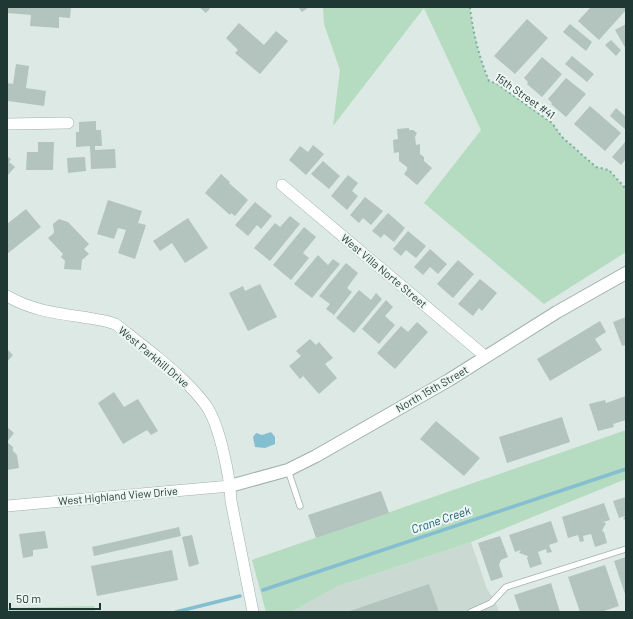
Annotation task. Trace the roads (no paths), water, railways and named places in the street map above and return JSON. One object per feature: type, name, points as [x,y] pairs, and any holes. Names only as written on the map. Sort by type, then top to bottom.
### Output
[{"type":"street","points":[[7,124],[68,123]]},
{"type":"street","name":"West Villa Norte Street","points":[[282,185],[486,357]]},
{"type":"street","name":"North 15th Street","points":[[230,486],[288,470],[316,456],[486,357],[557,312],[626,273]]},
{"type":"street","name":"West Parkhill Drive","points":[[7,296],[20,303],[40,310],[96,319],[115,324],[166,365],[198,395],[208,409],[216,429],[230,486],[230,501],[253,612]]},
{"type":"street","name":"West Highland View Drive","points":[[7,506],[230,486]]},
{"type":"lane","points":[[288,470],[300,506]]},
{"type":"lane","points":[[471,612],[491,603],[506,587],[626,549]]},
{"type":"water","points":[[271,432],[275,437],[275,444],[265,448],[255,447],[253,437],[256,433],[262,435]]},
{"type":"waterway","name":"Crane Creek","points":[[263,590],[626,469]]},
{"type":"waterway","name":"Crane Creek","points":[[176,612],[240,596]]}]
